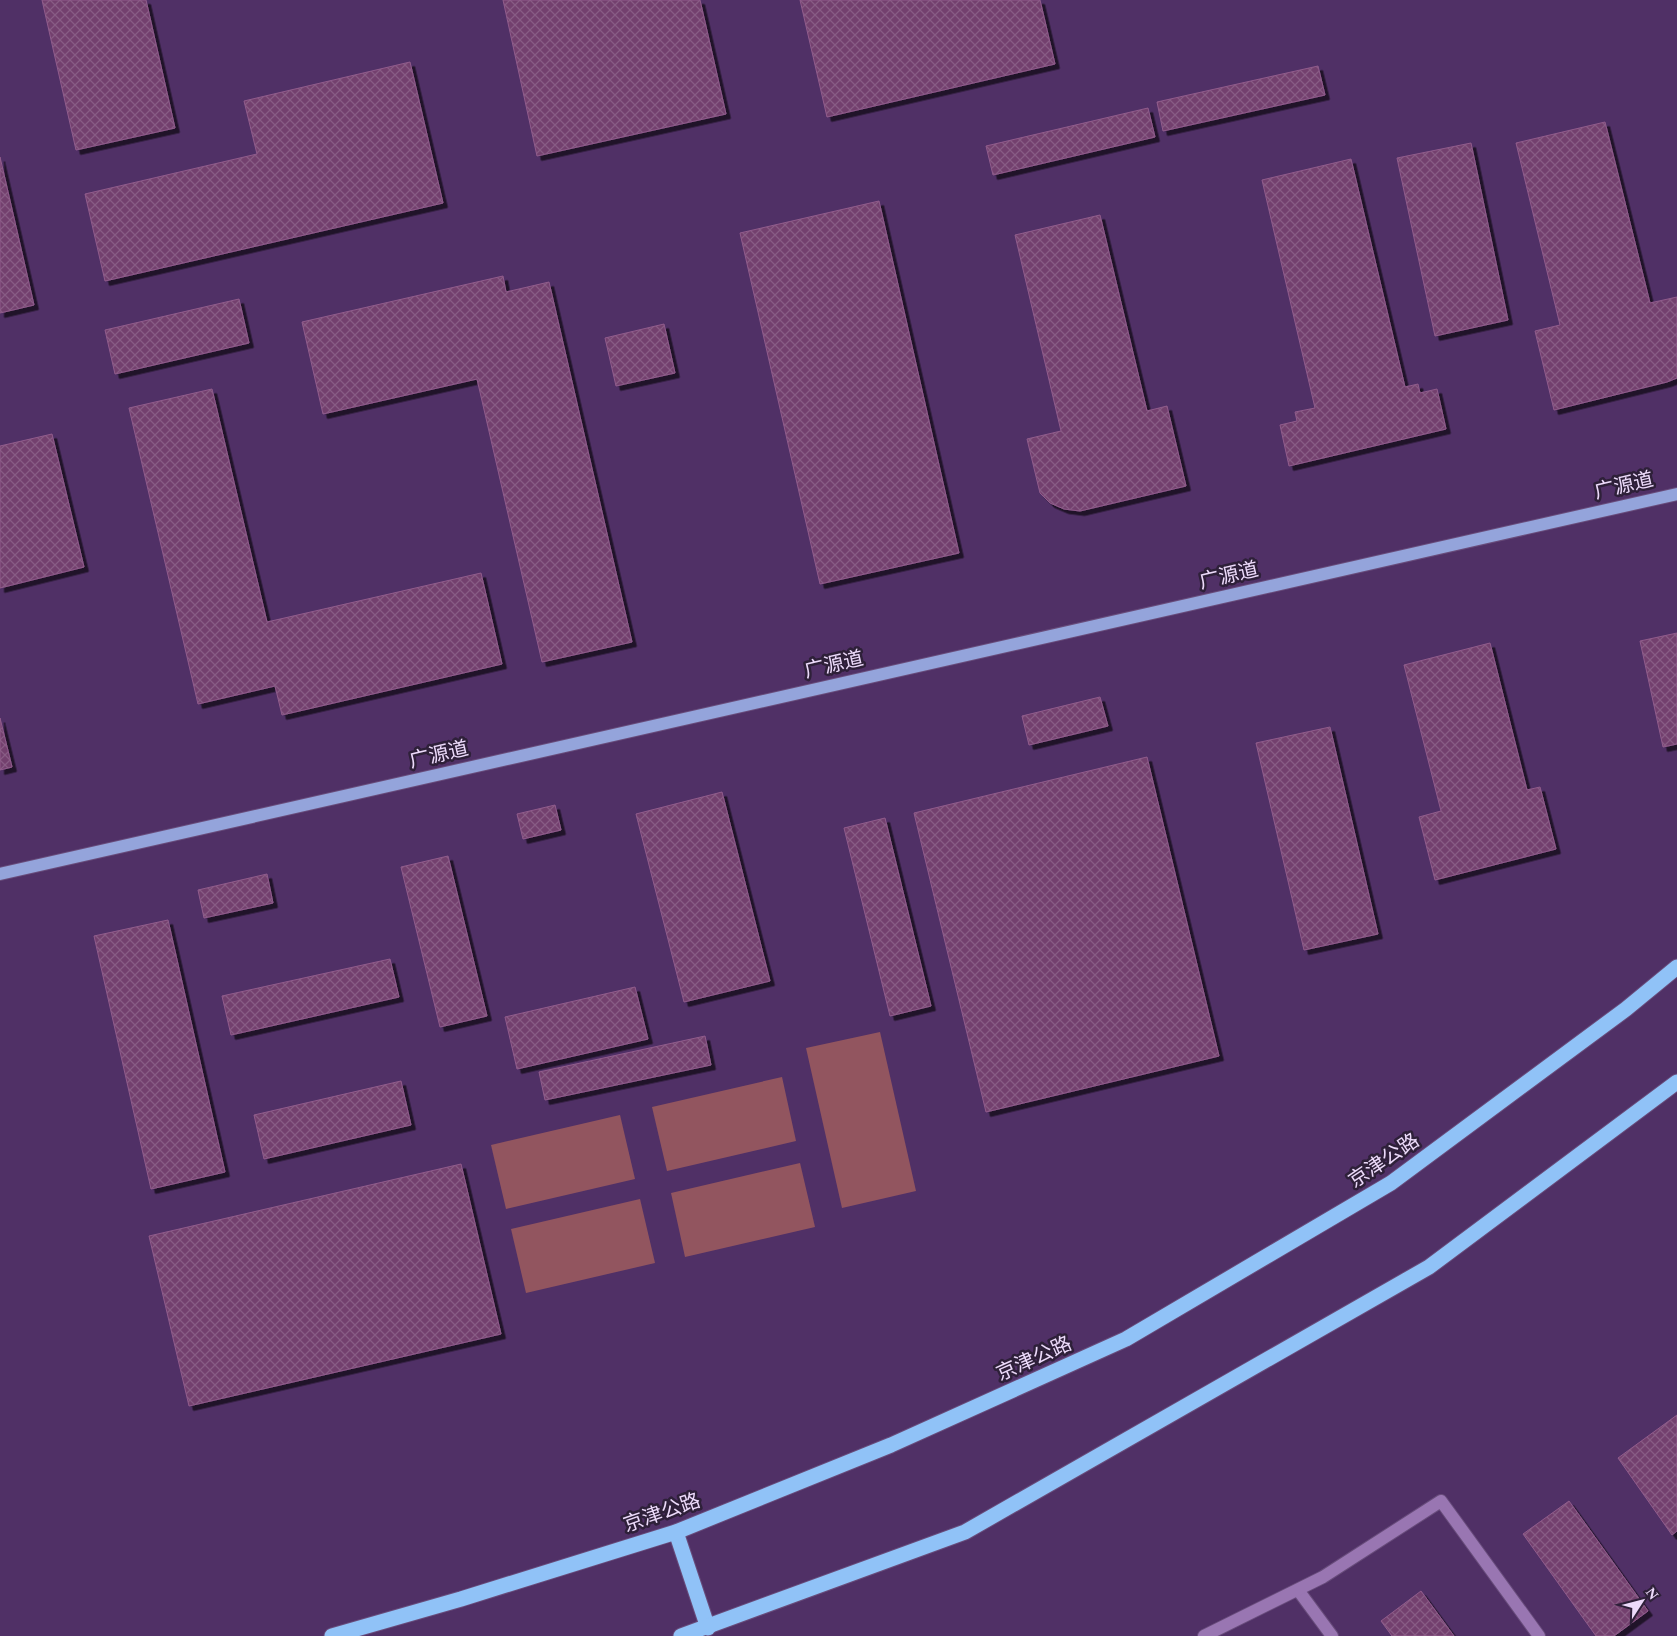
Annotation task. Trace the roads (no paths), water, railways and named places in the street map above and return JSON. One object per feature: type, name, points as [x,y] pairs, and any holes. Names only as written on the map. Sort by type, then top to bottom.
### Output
[{"type":"highway","name":"京津公路","points":[[332,1636],[461,1599],[676,1532],[891,1445],[1126,1340],[1391,1183],[1626,1009],[1677,967]]},
{"type":"highway","points":[[681,1636],[708,1632],[965,1532],[1429,1267],[1677,1082]]},
{"type":"highway","points":[[676,1532],[708,1632]]},
{"type":"main road","name":"广源道","points":[[0,874],[1677,494]]},
{"type":"street","points":[[1204,1636],[1323,1577],[1441,1501],[1539,1636]]},
{"type":"street","points":[[1298,1590],[1332,1636]]}]
